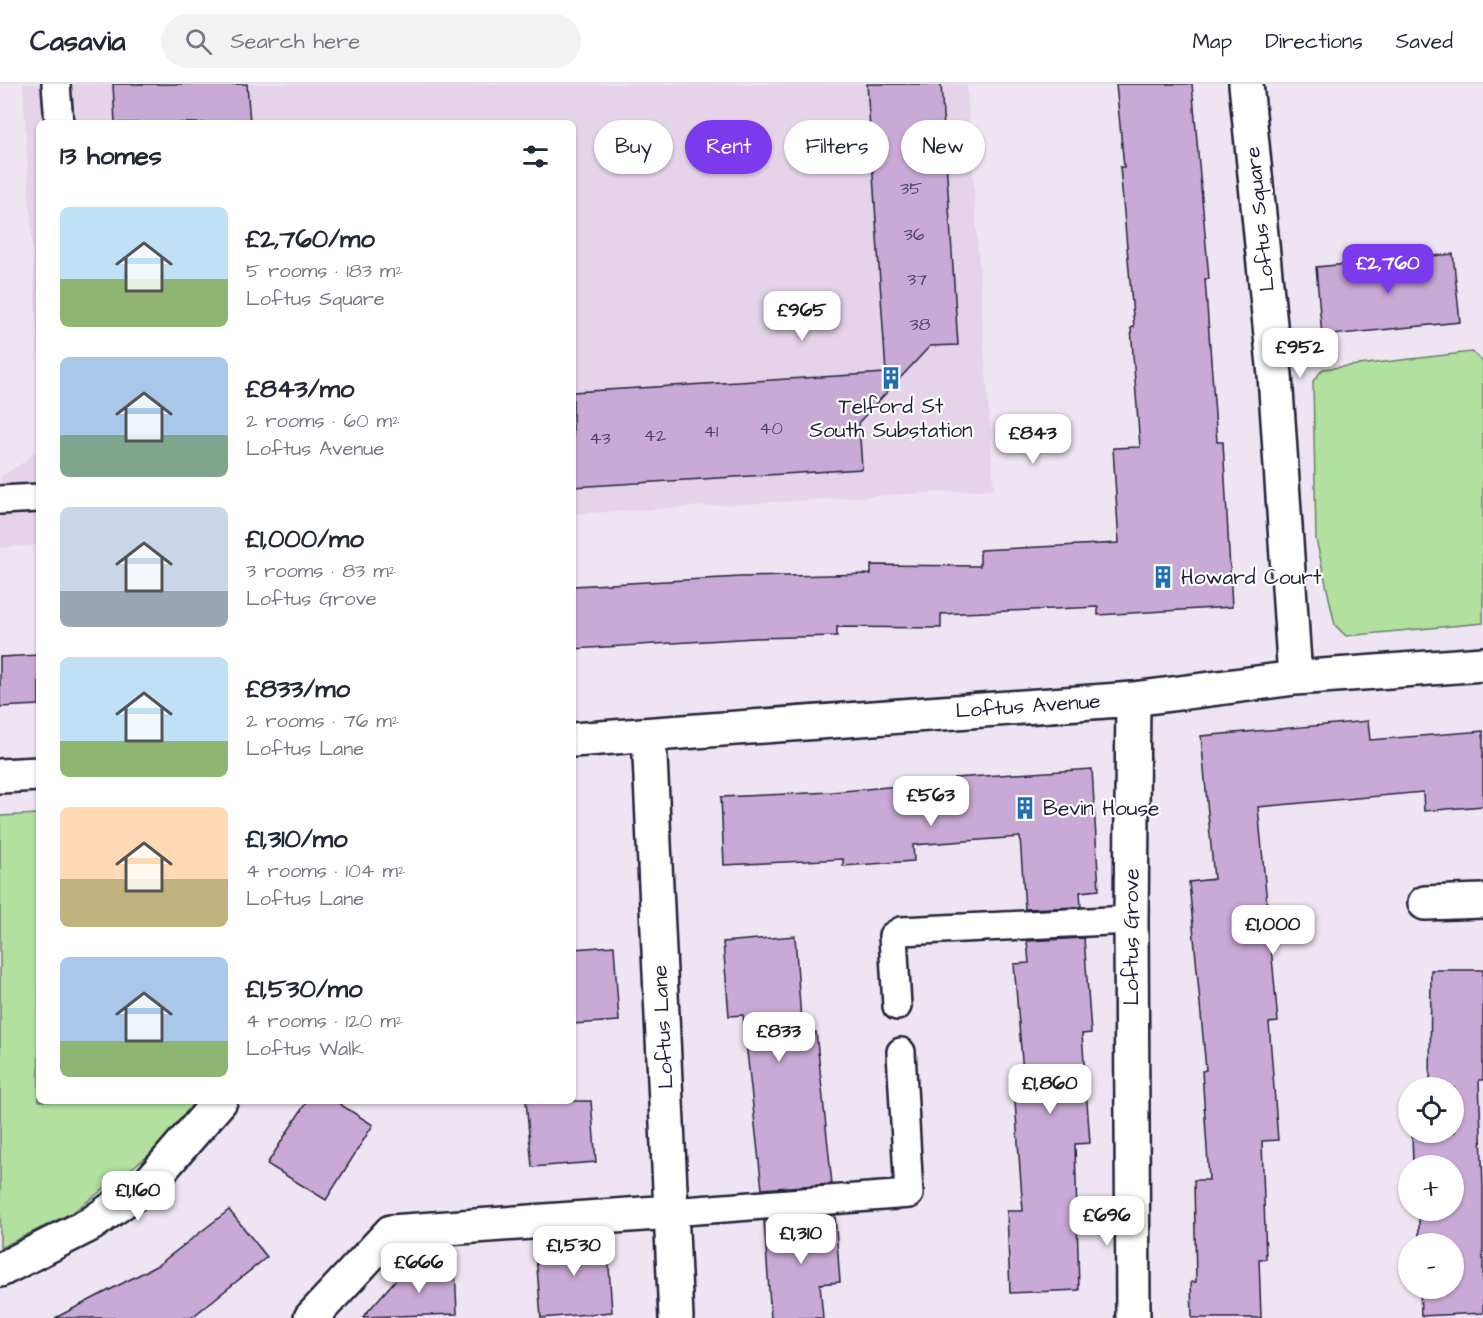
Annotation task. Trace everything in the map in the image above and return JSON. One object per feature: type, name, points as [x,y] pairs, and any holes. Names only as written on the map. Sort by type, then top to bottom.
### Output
[{"type":"street","name":"Loftus Square","points":[[1246,84],[1275,375],[1294,678]]},
{"type":"street","name":"Loftus Avenue","points":[[576,740],[1132,699],[1294,678],[1483,664]]},
{"type":"street","name":"Loftus Grove","points":[[1132,699],[1133,1318]]},
{"type":"street","name":"Loftus Lane","points":[[649,735],[676,1318]]},
{"type":"street","points":[[0,776],[36,774]]},
{"type":"street","points":[[1425,903],[1483,901]]},
{"type":"street","points":[[0,1270],[91,1224],[149,1183],[217,1104]]},
{"type":"street","points":[[311,1318],[391,1232],[671,1212]]},
{"type":"lane","points":[[56,84],[59,120]]},
{"type":"lane","points":[[0,500],[36,498]]},
{"type":"lane","points":[[897,1006],[893,936],[902,931],[1131,920]]},
{"type":"lane","points":[[671,1212],[909,1194],[901,1052]]},
{"type":"shaded area","points":[[23,84],[967,84],[969,120],[901,120],[901,174],[973,174],[994,489],[576,514],[576,120],[36,120],[36,312]]},
{"type":"shaded area","points":[[36,451],[36,545],[0,548],[0,477],[24,462]]},
{"type":"green space","points":[[1472,352],[1483,362],[1483,623],[1346,636],[1335,625],[1316,539],[1313,381],[1323,369]]},
{"type":"green space","points":[[36,814],[36,1104],[194,1104],[161,1146],[73,1212],[0,1248],[0,816]]},
{"type":"building","points":[[113,84],[247,84],[250,120],[115,120]]},
{"type":"building","points":[[867,84],[941,84],[943,120],[901,120],[901,174],[947,174],[958,345],[930,346],[859,422],[862,469],[576,487],[576,392],[886,373],[873,174],[889,174],[889,120],[869,120]]},
{"type":"building","points":[[1116,84],[1192,84],[1209,279],[1205,279],[1217,442],[1223,442],[1232,607],[1098,615],[1098,607],[941,614],[941,628],[837,627],[837,636],[755,638],[576,649],[576,586],[741,577],[871,574],[871,565],[980,566],[980,550],[1119,543],[1113,448],[1140,447],[1131,328],[1134,327],[1120,167],[1124,167]]},
{"type":"building","points":[[1453,254],[1460,322],[1322,336],[1316,267]]},
{"type":"building","points":[[36,655],[36,705],[0,707],[0,657]]},
{"type":"building","points":[[1368,721],[1370,740],[1483,731],[1483,806],[1424,811],[1423,792],[1258,807],[1278,1022],[1269,1023],[1278,1140],[1262,1141],[1266,1259],[1259,1259],[1261,1318],[1192,1318],[1191,1282],[1196,1282],[1194,1180],[1209,1180],[1202,1071],[1206,1070],[1189,882],[1214,879],[1201,736]]},
{"type":"building","points":[[1092,769],[1099,890],[1080,892],[1081,907],[1025,909],[1020,837],[913,845],[914,861],[843,866],[843,859],[724,865],[721,797],[832,792],[955,781],[954,778]]},
{"type":"building","points":[[795,936],[802,1034],[816,1032],[832,1184],[762,1189],[743,1015],[729,1016],[723,942]]},
{"type":"building","points":[[1084,938],[1091,1033],[1082,1034],[1090,1143],[1075,1144],[1079,1290],[1010,1293],[1007,1211],[1023,1211],[1013,1074],[1023,1073],[1014,964],[1029,963],[1027,941]]},
{"type":"building","points":[[614,946],[619,1021],[576,1024],[576,949]]},
{"type":"building","points":[[1431,970],[1483,970],[1483,1080],[1479,1080],[1483,1187],[1483,1313],[1421,1316],[1420,1299],[1464,1299],[1464,1233],[1419,1233],[1419,1221],[1464,1221],[1464,1155],[1413,1155],[1412,1143],[1464,1143],[1464,1077],[1430,1077]]},
{"type":"building","points":[[576,1101],[591,1101],[596,1162],[532,1167],[526,1104],[576,1104]]},
{"type":"building","points":[[305,1104],[340,1104],[373,1125],[326,1200],[267,1164]]},
{"type":"building","points":[[229,1210],[267,1257],[191,1318],[55,1318],[158,1265]]},
{"type":"building","points":[[835,1215],[840,1282],[820,1284],[823,1318],[771,1318],[764,1221]]},
{"type":"building","points":[[607,1237],[612,1312],[541,1318],[535,1242]]},
{"type":"building","points":[[455,1266],[457,1314],[363,1317],[406,1268]]},
{"type":"place","name":"Telford St South Substation","points":[[891,378]]},
{"type":"place","name":"Howard Court","points":[[1163,577]]},
{"type":"place","name":"Bevin House","points":[[1025,808]]}]
